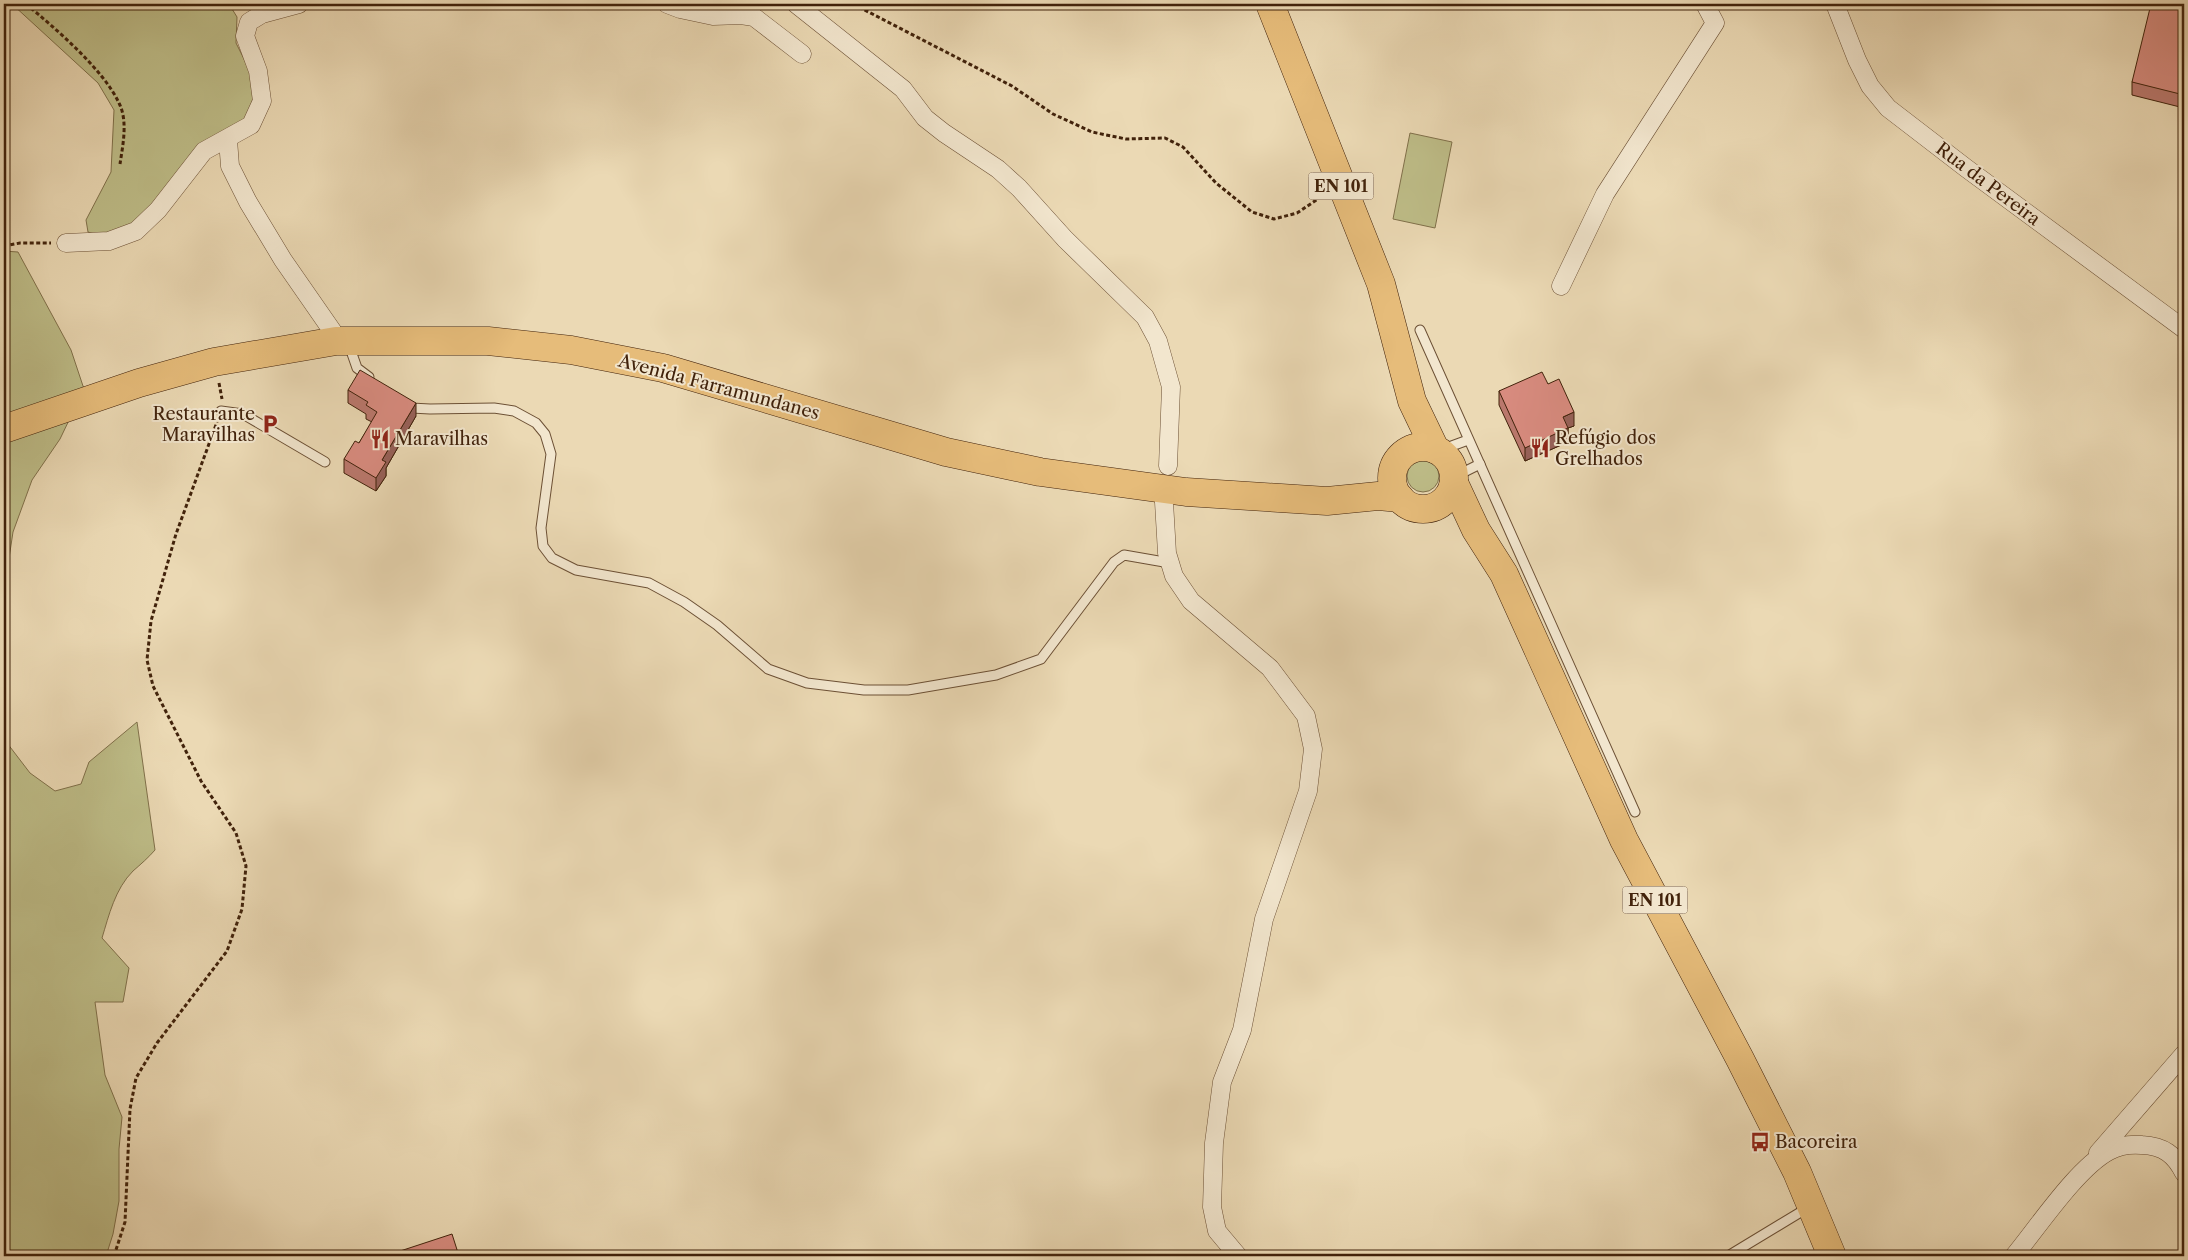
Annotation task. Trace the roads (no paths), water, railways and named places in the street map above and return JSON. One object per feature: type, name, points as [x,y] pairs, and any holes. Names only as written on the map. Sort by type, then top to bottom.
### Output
[{"type":"main road","name":"EN 101","points":[[1270,4],[1381,284],[1404,372]]},
{"type":"main road","name":"Avenida Farramundanes","points":[[4,429],[139,383],[214,362],[342,341],[488,341],[571,350],[663,368],[946,452],[1040,472],[1186,492],[1327,501],[1346,497]]},
{"type":"main road","points":[[1404,372],[1412,401],[1437,450],[1450,462],[1454,480],[1469,517],[1482,541]]},
{"type":"main road","points":[[1404,372],[1406,402],[1393,484],[1400,498],[1408,505],[1425,509],[1463,524],[1482,541]]},
{"type":"main road","points":[[1346,497],[1397,463],[1412,449],[1422,446],[1437,450]]},
{"type":"main road","points":[[1425,509],[1443,502],[1450,493],[1454,480]]},
{"type":"main road","points":[[1346,497],[1400,498]]},
{"type":"main road","name":"EN 101","points":[[1482,541],[1504,574],[1624,840],[1740,1059],[1811,1205],[1832,1256]]},
{"type":"street","points":[[66,243],[109,241],[136,231],[158,210],[204,151],[228,140],[251,125],[262,101],[258,71],[245,36],[249,22],[262,14],[299,4]]},
{"type":"street","points":[[667,4],[680,9],[713,16],[745,9],[802,54]]},
{"type":"street","points":[[796,4],[903,89],[925,118],[998,169],[1020,188],[1065,240],[1145,317],[1158,341],[1171,387],[1168,466]]},
{"type":"street","points":[[1561,286],[1605,194],[1715,23],[1705,4]]},
{"type":"street","name":"Rua da Pereira","points":[[1835,4],[1866,78],[1888,108],[2184,329]]},
{"type":"street","points":[[228,140],[230,166],[248,202],[283,260],[333,332],[342,341]]},
{"type":"street","points":[[1164,502],[1167,553],[1174,576],[1191,601],[1270,668],[1306,716],[1313,749],[1308,791],[1264,919],[1242,1030],[1222,1082],[1214,1143],[1212,1207],[1217,1231],[1238,1256]]},
{"type":"street","points":[[2014,1256],[2088,1165],[2184,1054]]},
{"type":"street","points":[[2088,1165],[2110,1150],[2128,1144],[2151,1145],[2172,1154],[2184,1173]]},
{"type":"lane","points":[[1420,330],[1635,812]]},
{"type":"lane","points":[[342,341],[357,368],[380,385]]},
{"type":"lane","points":[[395,397],[411,408],[494,408],[514,411],[536,423],[545,434],[551,454],[541,528],[543,546],[552,558],[576,570],[649,583],[684,602],[717,625],[768,669],[807,683],[864,690],[908,690],[996,675],[1041,658],[1114,562],[1124,555],[1170,563]]},
{"type":"lane","points":[[221,411],[243,414],[325,462]]},
{"type":"lane","points":[[1437,450],[1468,440]]},
{"type":"lane","points":[[1454,480],[1480,464]]},
{"type":"lane","points":[[1728,1256],[1811,1205]]},
{"type":"place","name":"Restaurante Maravilhas","points":[[270,424]]},
{"type":"place","name":"Maravilhas","points":[[380,439]]},
{"type":"place","name":"Refúgio dos Grelhados","points":[[1540,448]]},
{"type":"place","name":"Bacoreira","points":[[1760,1142]]}]
